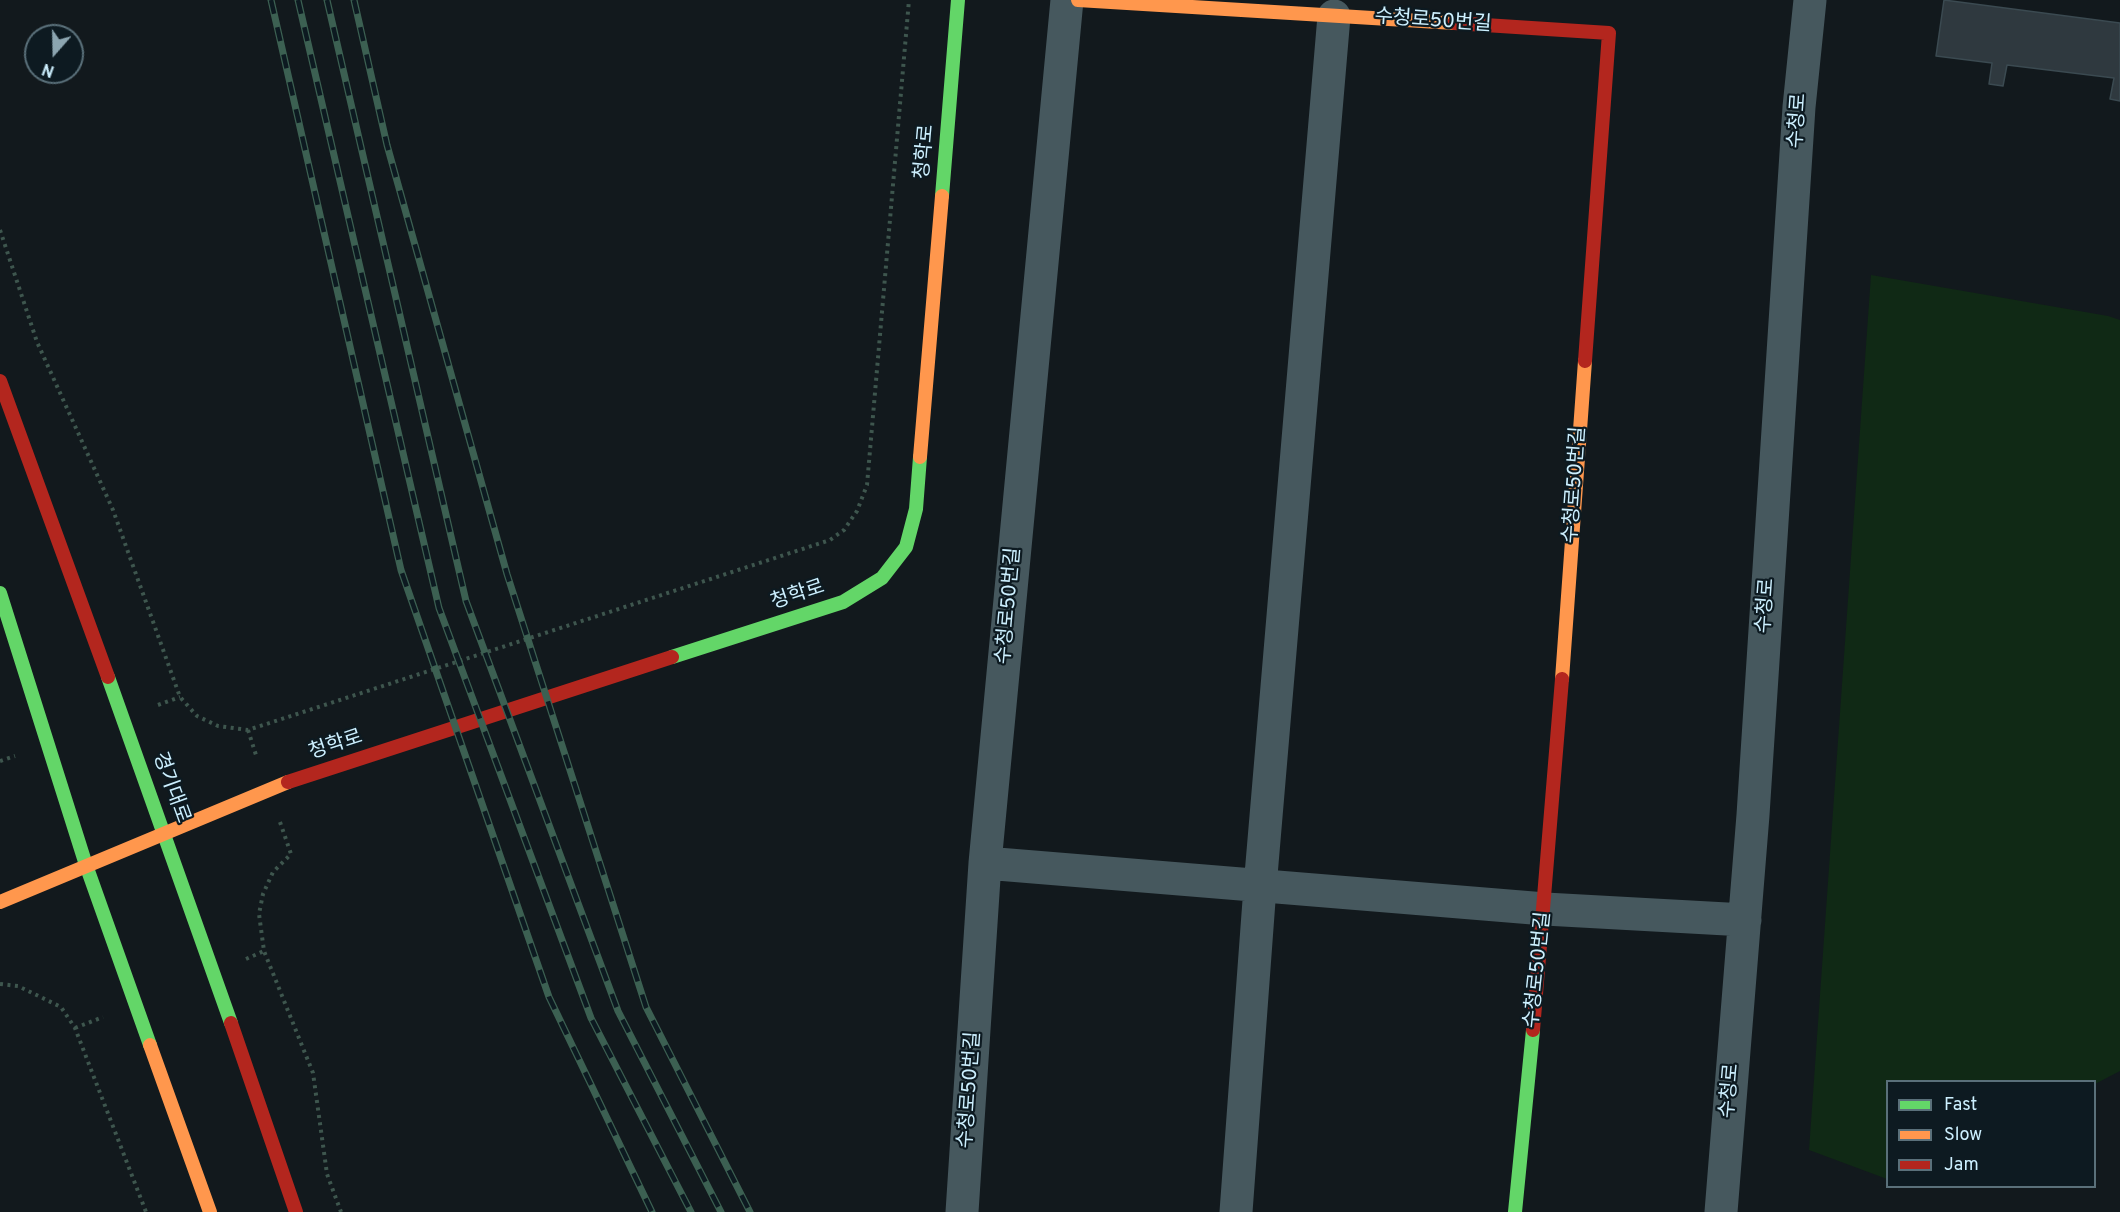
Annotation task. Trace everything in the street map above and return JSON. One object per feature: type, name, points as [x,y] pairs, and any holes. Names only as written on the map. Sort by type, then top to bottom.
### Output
[{"type":"main road","name":"청학로","points":[[0,902],[268,788],[843,602],[882,578],[906,547],[916,509],[958,0]]},
{"type":"main road","name":"수청로50번길","points":[[1078,0],[1609,33],[1545,909],[1515,1212]]},
{"type":"main road","name":"경기대로","points":[[0,381],[165,832],[296,1212]]},
{"type":"main road","points":[[0,593],[86,866],[210,1212]]},
{"type":"street","name":"수청로50번길","points":[[962,1212],[986,863],[1068,0]]},
{"type":"street","name":"수청로","points":[[1721,1212],[1745,920],[1799,107],[1810,0]]},
{"type":"street","points":[[1236,1212],[1260,887],[1334,16]]},
{"type":"street","points":[[986,863],[1545,909],[1745,920]]},
{"type":"path","points":[[0,230],[37,342],[113,510],[180,697],[197,716],[218,726],[248,730],[830,540],[844,530],[857,510],[867,484],[909,0]]},
{"type":"path","points":[[291,854],[273,872],[263,894],[260,914],[264,951],[313,1073],[327,1174],[341,1212]]},
{"type":"path","points":[[0,984],[18,986],[61,1007],[75,1028],[146,1212]]},
{"type":"green space","points":[[1871,275],[2108,316],[2120,320],[2120,1071],[2096,1083],[2096,1080],[1886,1080],[1886,1179],[1809,1150]]},
{"type":"building","points":[[1944,0],[2120,23],[2120,101],[2110,99],[2114,78],[2007,65],[2003,86],[1989,84],[1992,63],[1936,56]]},
{"type":"railway","points":[[271,0],[401,570],[549,997],[652,1212]]},
{"type":"railway","points":[[298,0],[439,608],[591,1018],[691,1212]]},
{"type":"railway","points":[[327,0],[466,601],[618,1011],[721,1212]]},
{"type":"railway","points":[[354,0],[387,145],[507,574],[646,1007],[750,1212]]},
{"type":"traffic: fast","points":[[942,196],[958,0]]},
{"type":"traffic: fast","points":[[672,657],[843,602],[882,578],[906,547],[916,509],[920,457]]},
{"type":"traffic: fast","points":[[0,593],[86,865],[150,1045]]},
{"type":"traffic: fast","points":[[108,677],[231,1023]]},
{"type":"traffic: fast","points":[[1515,1212],[1533,1030]]},
{"type":"traffic: slow","points":[[1078,0],[1454,23]]},
{"type":"traffic: slow","points":[[920,457],[942,196]]},
{"type":"traffic: slow","points":[[1562,679],[1585,361]]},
{"type":"traffic: slow","points":[[0,902],[288,782]]},
{"type":"traffic: slow","points":[[150,1045],[210,1212]]},
{"type":"traffic: jam","points":[[1454,23],[1609,33],[1585,361]]},
{"type":"traffic: jam","points":[[0,381],[108,677]]},
{"type":"traffic: jam","points":[[288,782],[672,657]]},
{"type":"traffic: jam","points":[[1533,1030],[1562,679]]},
{"type":"traffic: jam","points":[[231,1023],[296,1212]]}]
